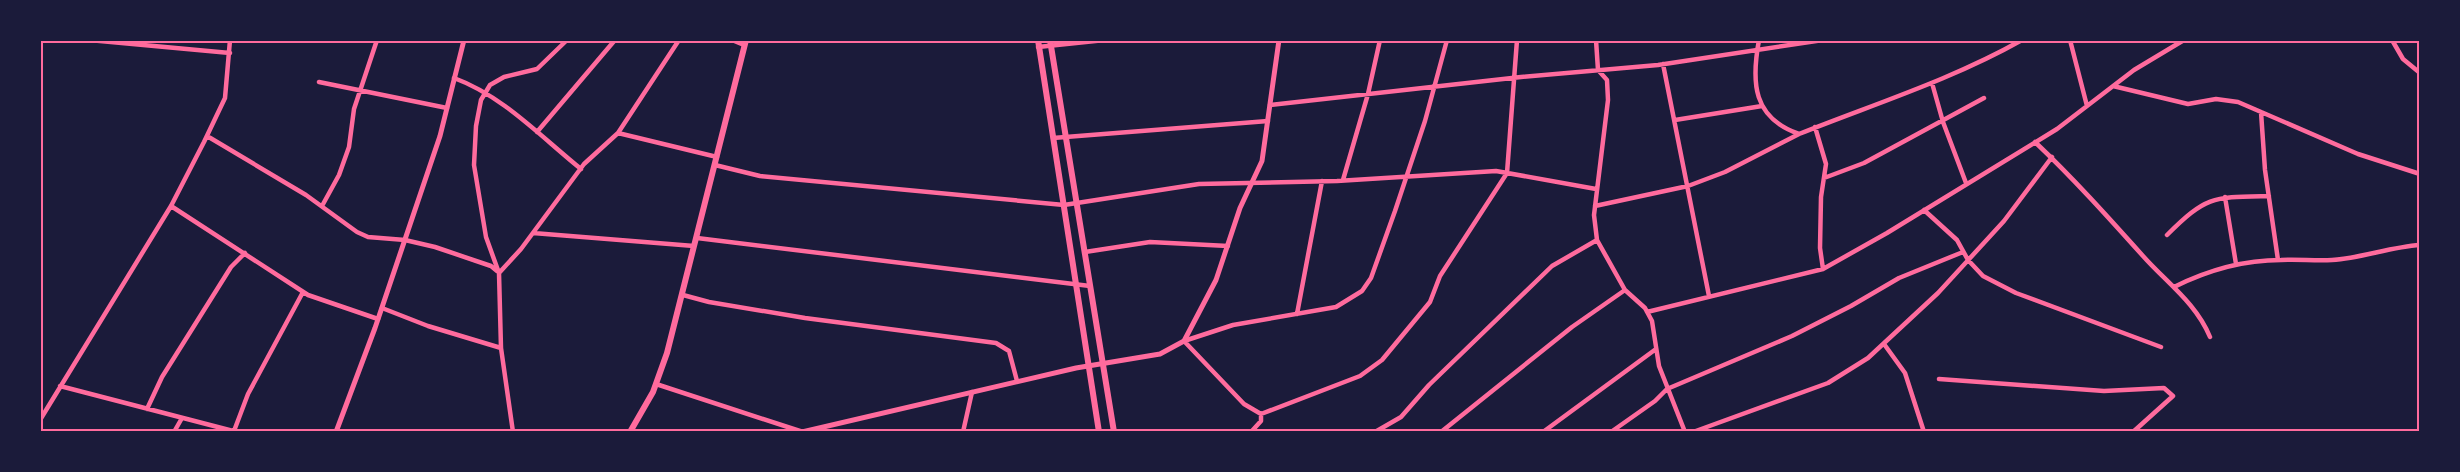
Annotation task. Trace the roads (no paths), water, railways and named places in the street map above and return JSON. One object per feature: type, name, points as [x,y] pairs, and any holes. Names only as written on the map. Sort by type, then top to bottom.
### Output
[{"type":"main road","points":[[630,432],[657,384],[695,246],[745,43]]},
{"type":"main road","points":[[1051,43],[1114,432]]},
{"type":"main road","points":[[1038,44],[1099,432]]},
{"type":"street","points":[[89,40],[230,53]]},
{"type":"street","points":[[40,420],[171,206],[207,136],[225,98],[230,40]]},
{"type":"street","points":[[322,206],[339,175],[349,147],[354,109],[377,40]]},
{"type":"street","points":[[336,432],[382,308],[440,136],[464,40]]},
{"type":"street","points":[[513,432],[501,348],[499,273],[486,237],[474,165],[476,126],[484,92],[504,77],[537,69],[567,40]]},
{"type":"street","points":[[537,132],[615,40]]},
{"type":"street","points":[[499,273],[533,233],[581,169],[618,133],[679,40]]},
{"type":"street","points":[[732,40],[745,43]]},
{"type":"street","points":[[1038,44],[1105,40]]},
{"type":"street","points":[[1184,341],[1216,280],[1227,246],[1262,161],[1279,40]]},
{"type":"street","points":[[1343,180],[1368,94],[1380,40]]},
{"type":"street","points":[[657,384],[803,431],[812,430],[1089,365],[1160,354],[1184,341],[1233,325],[1336,307],[1362,291],[1371,278],[1435,87],[1447,40]]},
{"type":"street","points":[[1261,414],[1360,376],[1382,360],[1430,302],[1440,276],[1506,173],[1516,40]]},
{"type":"street","points":[[1596,40],[1599,70],[1607,80],[1608,100],[1596,189],[1597,240],[1625,290],[1647,312],[1652,321],[1656,349],[1667,389],[1685,432]]},
{"type":"street","points":[[1759,40],[1754,65],[1756,89],[1764,113],[1784,129],[1799,134]]},
{"type":"street","points":[[1270,105],[1512,78],[1664,64],[1823,40]]},
{"type":"street","points":[[1595,207],[1688,186],[1725,172],[1799,134],[1932,83],[1991,58],[2022,40]]},
{"type":"street","points":[[2070,40],[2087,106]]},
{"type":"street","points":[[1647,312],[1823,269],[2036,142],[2113,86],[2184,40]]},
{"type":"street","points":[[2392,40],[2403,59],[2420,73]]},
{"type":"street","points":[[1664,64],[1709,296]]},
{"type":"street","points":[[454,78],[484,92],[581,169]]},
{"type":"street","points":[[319,82],[447,108]]},
{"type":"street","points":[[1932,83],[1943,122],[1966,183]]},
{"type":"street","points":[[2113,86],[2188,104],[2216,99],[2238,102],[2358,154],[2420,174]]},
{"type":"street","points":[[1824,178],[1864,163],[1984,98]]},
{"type":"street","points":[[1675,120],[1762,106]]},
{"type":"street","points":[[2261,112],[2278,260]]},
{"type":"street","points":[[1053,138],[1268,121]]},
{"type":"street","points":[[1815,127],[1826,164],[1820,248],[1823,269]]},
{"type":"street","points":[[618,133],[717,157]]},
{"type":"street","points":[[207,136],[322,206],[368,237],[405,240],[491,266],[499,273]]},
{"type":"street","points":[[2036,142],[2174,286],[2203,320],[2210,337]]},
{"type":"street","points":[[1693,432],[1828,383],[1851,371],[1884,344],[1968,260],[2010,214],[2052,157]]},
{"type":"street","points":[[715,165],[760,176],[1064,205],[1077,205],[1097,198],[1199,184],[1406,176],[1506,173],[1596,189]]},
{"type":"street","points":[[1297,314],[1323,181]]},
{"type":"street","points":[[2167,235],[2204,202],[2225,197],[2269,196]]},
{"type":"street","points":[[2225,197],[2236,264]]},
{"type":"street","points":[[171,206],[303,292],[343,309],[378,319]]},
{"type":"street","points":[[1924,210],[1957,240],[1968,260],[1983,276],[2016,293],[2161,347]]},
{"type":"street","points":[[533,233],[695,246]]},
{"type":"street","points":[[697,238],[1090,286]]},
{"type":"street","points":[[1375,432],[1401,417],[1429,385],[1552,266],[1597,240]]},
{"type":"street","points":[[1085,252],[1150,242],[1227,246]]},
{"type":"street","points":[[2174,286],[2204,272],[2236,264],[2278,260],[2334,260],[2392,247],[2420,245]]},
{"type":"street","points":[[1611,432],[1655,401],[1667,389],[1792,336],[1899,278],[1963,252]]},
{"type":"street","points":[[147,409],[162,377],[231,267],[245,253]]},
{"type":"street","points":[[1441,432],[1572,327],[1625,290]]},
{"type":"street","points":[[60,386],[236,431],[248,394],[303,292]]},
{"type":"street","points":[[682,295],[709,302],[805,318],[996,343],[1009,351],[1017,381]]},
{"type":"street","points":[[382,308],[428,326],[501,348]]},
{"type":"street","points":[[1184,341],[1244,404],[1261,414]]},
{"type":"street","points":[[1884,344],[1905,373],[1924,432]]},
{"type":"street","points":[[1543,432],[1656,349]]},
{"type":"street","points":[[1939,379],[2104,391],[2164,388],[2173,396],[2133,432]]},
{"type":"street","points":[[963,432],[972,392]]},
{"type":"street","points":[[1251,432],[1261,421],[1261,414]]},
{"type":"street","points":[[174,432],[182,418]]}]
